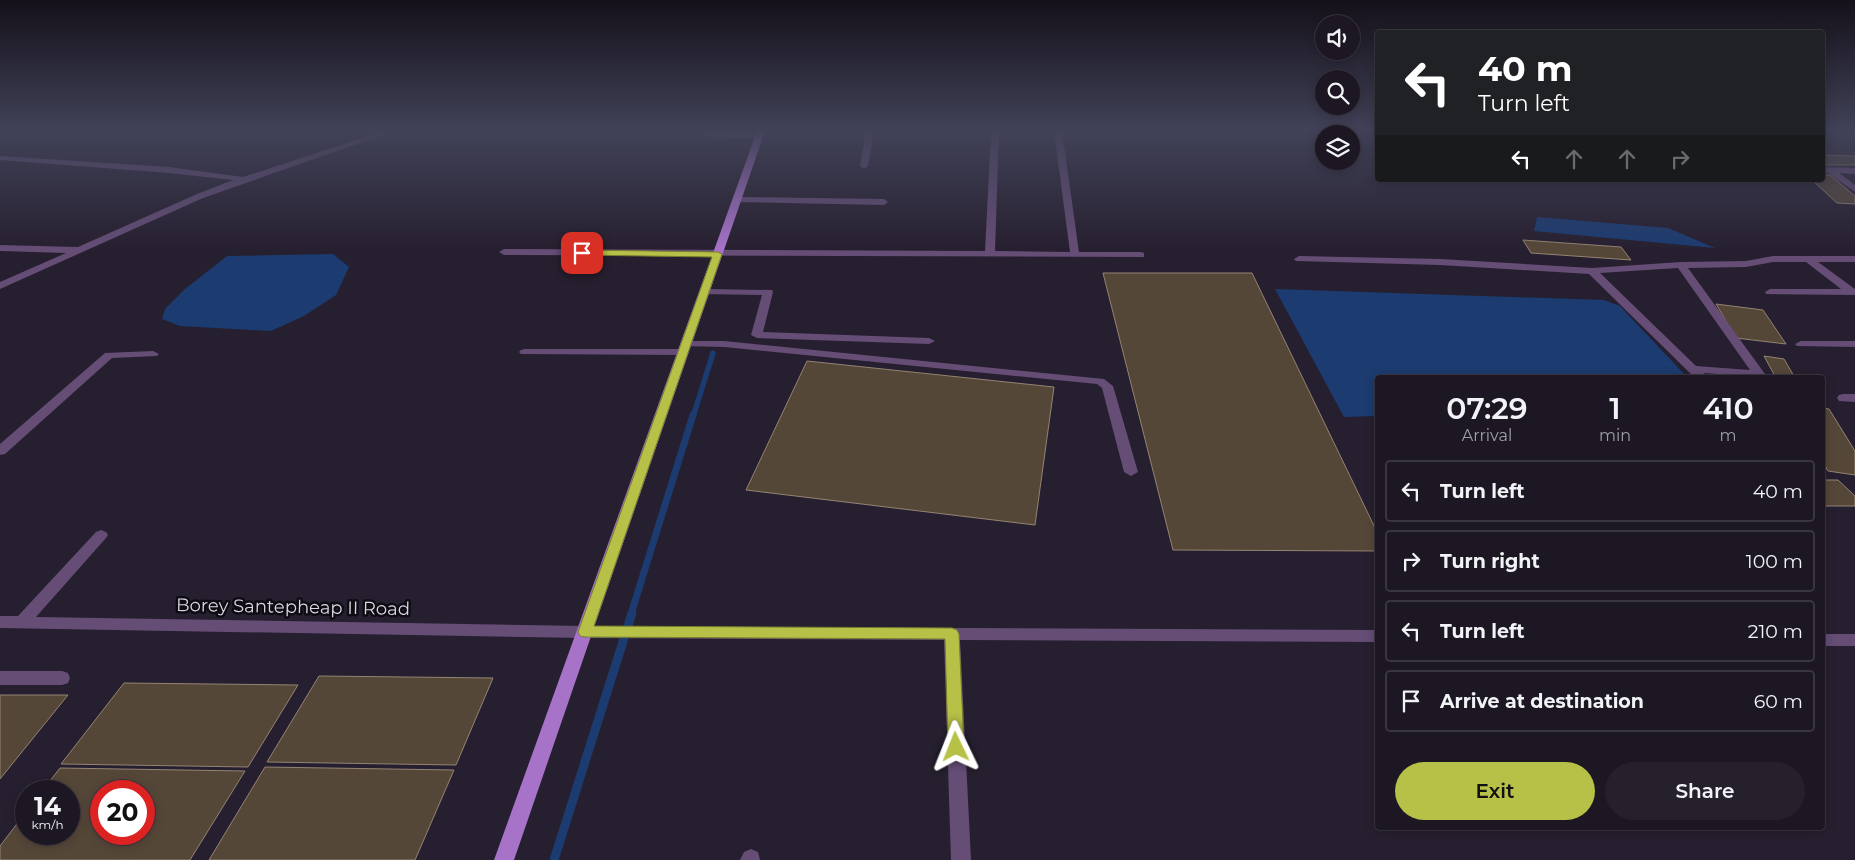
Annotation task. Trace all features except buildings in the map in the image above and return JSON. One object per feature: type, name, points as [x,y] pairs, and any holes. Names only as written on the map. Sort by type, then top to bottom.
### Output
[{"type":"main road","points":[[504,860],[747,171]]},
{"type":"street","points":[[179,171],[245,179]]},
{"type":"street","points":[[0,286],[200,196],[269,171]]},
{"type":"street","points":[[990,255],[993,171]]},
{"type":"street","points":[[1064,171],[1075,255]]},
{"type":"street","points":[[1827,171],[1855,189]]},
{"type":"street","points":[[737,200],[884,202]]},
{"type":"street","points":[[0,248],[80,250]]},
{"type":"street","points":[[504,252],[1141,255]]},
{"type":"street","points":[[1300,259],[1440,262],[1592,272],[1682,265],[1746,264],[1773,259],[1855,259]]},
{"type":"street","points":[[1808,259],[1854,293]]},
{"type":"street","points":[[1592,272],[1698,374],[1760,374],[1682,265]]},
{"type":"street","points":[[704,292],[768,292],[757,335],[929,341]]},
{"type":"street","points":[[1770,292],[1854,293]]},
{"type":"street","points":[[525,352],[684,348],[724,344],[1100,381],[1107,386],[1130,472]]},
{"type":"street","points":[[1801,344],[1855,344]]},
{"type":"street","points":[[0,451],[109,354],[153,354]]},
{"type":"street","points":[[22,622],[101,535]]},
{"type":"street","name":"Borey Santepheap II Road","points":[[0,622],[585,632],[1375,636]]},
{"type":"street","points":[[952,634],[961,860]]},
{"type":"street","points":[[1825,640],[1855,640]]},
{"type":"street","points":[[0,678],[62,678]]},
{"type":"water","points":[[1537,217],[1668,228],[1715,248],[1534,231]]},
{"type":"water","points":[[333,254],[349,267],[336,295],[304,316],[271,331],[180,326],[162,319],[165,309],[185,289],[227,256]]},
{"type":"water","points":[[1275,289],[1604,300],[1620,306],[1685,375],[1375,375],[1375,416],[1344,417]]},
{"type":"waterway","points":[[693,417],[713,353]]},
{"type":"waterway","points":[[631,614],[693,415]]},
{"type":"waterway","points":[[554,860],[632,613]]},
{"type":"route","points":[[582,253],[718,254],[585,632],[952,634],[956,747]]}]
